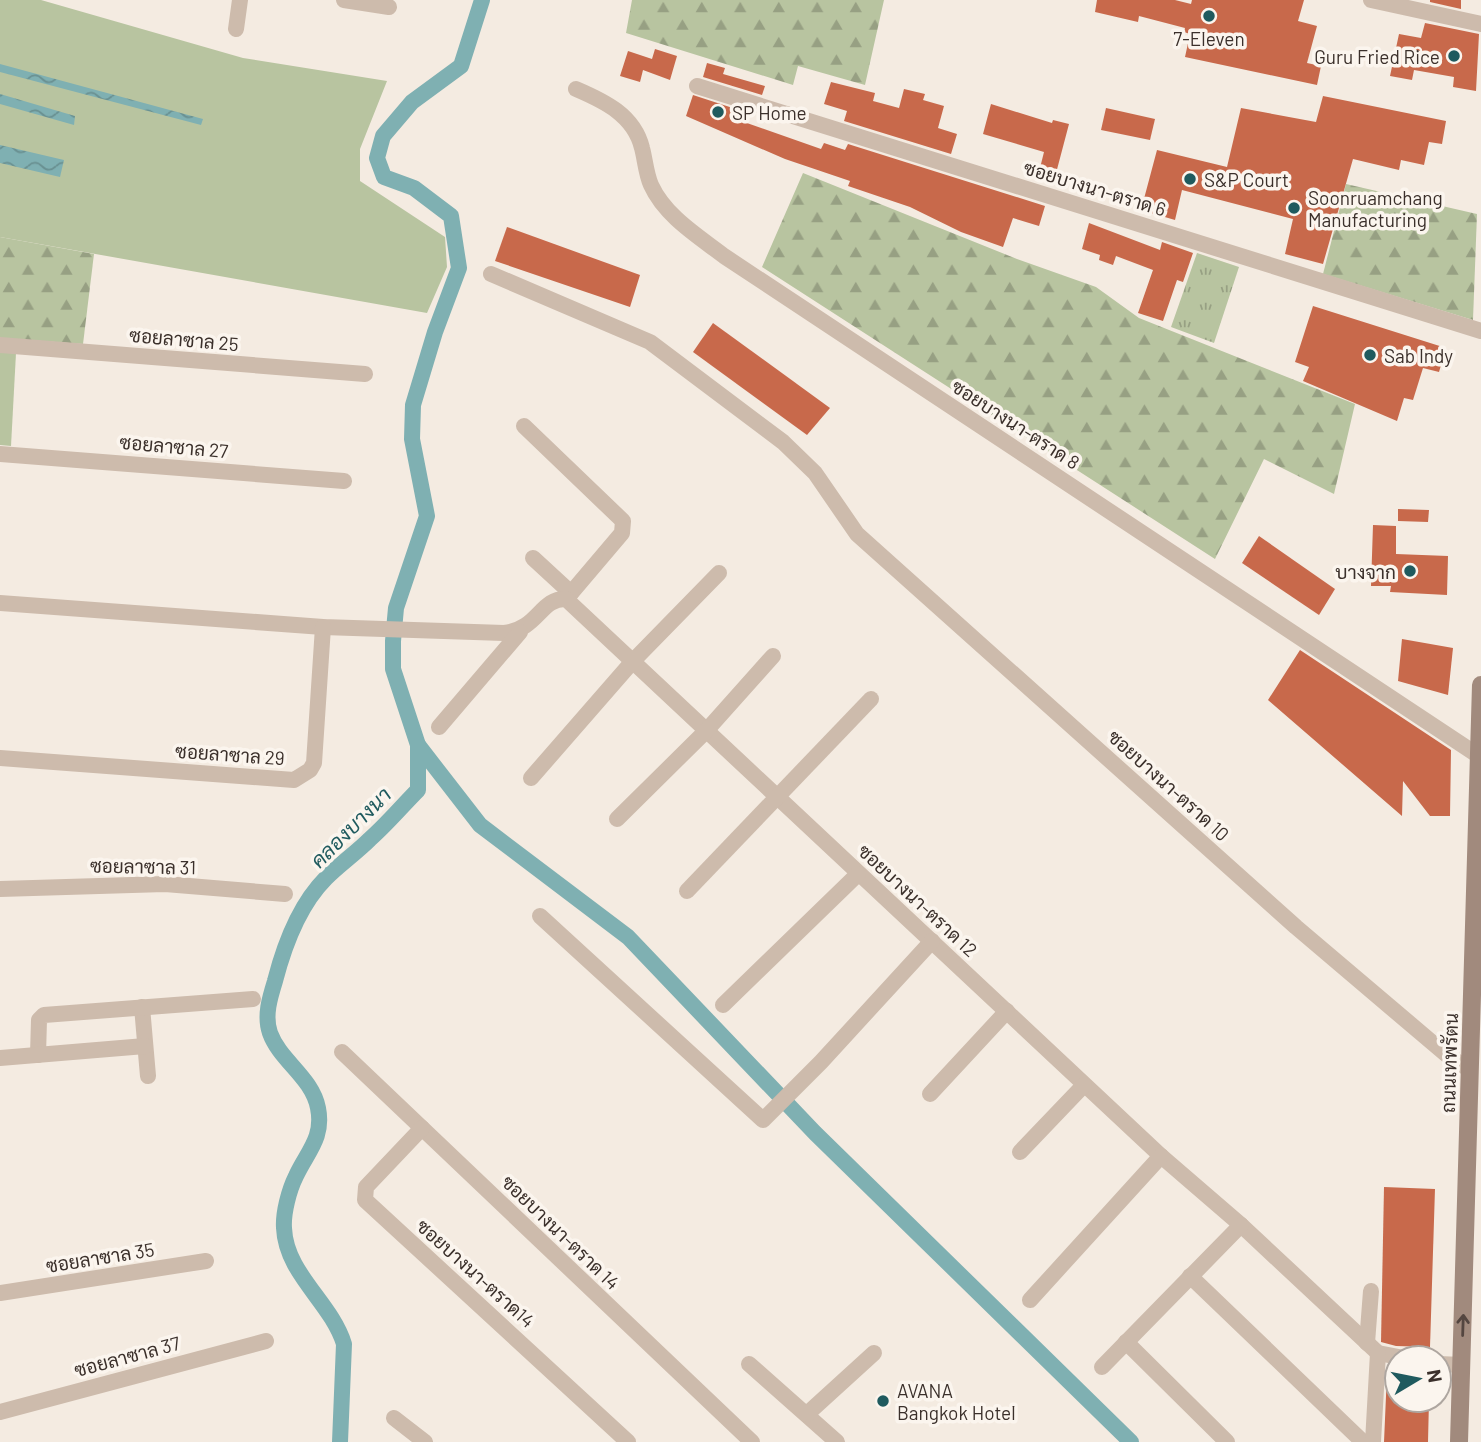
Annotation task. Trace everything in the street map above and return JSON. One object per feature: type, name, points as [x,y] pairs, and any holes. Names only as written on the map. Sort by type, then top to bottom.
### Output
[{"type":"main road","name":"ถนนเทพรัตน","points":[[1459,1442],[1481,685]]},
{"type":"street","points":[[236,29],[240,0]]},
{"type":"street","points":[[344,0],[389,7]]},
{"type":"street","points":[[1371,0],[1481,24]]},
{"type":"street","name":"ซอยบางนา-ตราด 6","points":[[697,86],[1481,331]]},
{"type":"street","name":"ซอยบางนา-ตราด 8","points":[[576,89],[610,105],[627,118],[636,130],[650,183],[660,199],[689,230],[724,257],[1479,756]]},
{"type":"street","name":"ซอยบางนา-ตราด 10","points":[[491,274],[650,342],[783,442],[815,473],[867,543],[1296,927],[1448,1056],[1470,1070]]},
{"type":"street","name":"ซอยลาซาล 25","points":[[0,345],[365,374]]},
{"type":"street","points":[[439,727],[520,632],[553,601],[569,596],[622,533],[623,521],[524,426]]},
{"type":"street","name":"ซอยลาซาล 27","points":[[0,454],[344,481]]},
{"type":"street","name":"ซอยบางนา-ตราด 12","points":[[533,558],[633,662],[706,731],[1084,1085],[1241,1225],[1372,1348]]},
{"type":"street","points":[[531,778],[633,662],[719,573]]},
{"type":"street","points":[[0,603],[323,627],[520,632]]},
{"type":"street","name":"ซอยลาซาล 29","points":[[0,758],[294,779],[310,770],[314,763],[323,627]]},
{"type":"street","points":[[617,819],[706,731],[774,656]]},
{"type":"street","points":[[687,891],[871,699]]},
{"type":"street","points":[[723,1005],[858,874]]},
{"type":"street","name":"ซอยลาซาล 31","points":[[0,889],[165,884],[285,894]]},
{"type":"street","points":[[540,916],[763,1120],[932,941]]},
{"type":"street","points":[[38,1055],[39,1020],[44,1015],[253,999]]},
{"type":"street","points":[[142,1007],[148,1076]]},
{"type":"street","points":[[930,1094],[1007,1011]]},
{"type":"street","points":[[0,1058],[145,1046]]},
{"type":"street","name":"ซอยบางนา-ตราด 14","points":[[342,1052],[752,1442]]},
{"type":"street","points":[[1020,1152],[1084,1085]]},
{"type":"street","name":"ซอยบางนา-ตราด14","points":[[422,1128],[366,1187],[365,1199],[628,1442]]},
{"type":"street","points":[[1030,1300],[1161,1156]]},
{"type":"street","points":[[1102,1367],[1241,1225]]},
{"type":"street","name":"ซอยลาซาล 35","points":[[0,1293],[206,1261]]},
{"type":"street","points":[[1191,1276],[1363,1442]]},
{"type":"street","points":[[1371,1291],[1373,1442]]},
{"type":"street","name":"ซอยลาซาล 37","points":[[0,1412],[266,1341]]},
{"type":"street","points":[[1126,1342],[1227,1442]]},
{"type":"street","points":[[1372,1348],[1383,1351]]},
{"type":"street","points":[[807,1414],[874,1353]]},
{"type":"street","points":[[749,1364],[837,1442]]},
{"type":"street","points":[[1453,1365],[1461,1365]]},
{"type":"street","points":[[394,1418],[425,1442]]},
{"type":"green space","points":[[0,0],[41,0],[243,58],[387,81],[360,149],[360,181],[445,237],[447,267],[427,313],[0,237]]},
{"type":"green space","points":[[632,0],[884,0],[865,85],[798,66],[793,85],[626,33]]},
{"type":"green space","points":[[803,173],[1017,259],[1096,287],[1139,318],[1355,404],[1334,494],[1264,459],[1215,559],[762,267]]},
{"type":"green space","points":[[1346,184],[1477,214],[1473,320],[1323,274]]},
{"type":"green space","points":[[0,237],[94,254],[83,344],[0,338]]},
{"type":"green space","points":[[1197,253],[1239,267],[1214,343],[1171,327]]},
{"type":"green space","points":[[0,352],[16,353],[11,446],[0,445]]},
{"type":"water","points":[[0,64],[203,119],[201,125],[0,72]]},
{"type":"water","points":[[0,94],[75,116],[74,125],[0,104]]},
{"type":"water","points":[[0,145],[64,160],[60,177],[0,163]]},
{"type":"building","points":[[1097,0],[1175,0],[1191,4],[1192,0],[1304,0],[1298,21],[1317,26],[1307,63],[1321,66],[1317,85],[1185,57],[1190,34],[1184,32],[1185,28],[1139,16],[1138,22],[1095,12]]},
{"type":"building","points":[[1461,0],[1461,9],[1430,2]]},
{"type":"building","points":[[1425,23],[1479,34],[1476,91],[1453,87],[1454,77],[1414,70],[1412,80],[1390,76],[1399,34],[1421,38]]},
{"type":"building","points":[[655,49],[677,56],[670,80],[643,70],[640,82],[620,76],[628,51],[652,59]]},
{"type":"building","points":[[707,63],[725,68],[723,74],[765,86],[762,95],[703,77]]},
{"type":"building","points":[[831,82],[875,93],[873,101],[899,108],[904,89],[925,94],[923,100],[944,106],[938,128],[957,134],[951,154],[844,121],[847,111],[824,104]]},
{"type":"building","points":[[693,95],[748,113],[744,122],[821,149],[824,143],[845,150],[848,144],[1045,206],[1039,226],[1013,218],[1003,247],[961,232],[910,207],[848,186],[850,181],[785,159],[686,116]]},
{"type":"building","points":[[1323,96],[1446,121],[1442,144],[1429,142],[1424,165],[1401,160],[1399,170],[1353,159],[1323,264],[1285,254],[1293,219],[1182,190],[1175,220],[1141,210],[1157,150],[1227,167],[1241,108],[1316,122]]},
{"type":"building","points":[[991,104],[1052,123],[1053,120],[1069,124],[1055,177],[1039,172],[1044,152],[983,134]]},
{"type":"building","points":[[1106,108],[1155,119],[1150,140],[1101,130]]},
{"type":"building","points":[[1089,223],[1160,250],[1162,242],[1193,253],[1183,282],[1177,280],[1163,321],[1138,313],[1153,270],[1116,256],[1113,265],[1099,260],[1100,255],[1082,249]]},
{"type":"building","points":[[507,227],[640,275],[630,307],[495,261]]},
{"type":"building","name":"Sab Indy","points":[[1313,306],[1446,348],[1439,372],[1423,368],[1413,400],[1404,398],[1397,421],[1303,381],[1309,367],[1295,362]]},
{"type":"building","points":[[713,323],[830,408],[807,435],[693,352]]},
{"type":"building","points":[[1398,509],[1429,510],[1428,522],[1398,521]]},
{"type":"building","name":"บางจาก","points":[[1373,525],[1396,526],[1396,554],[1448,556],[1447,595],[1390,592],[1391,586],[1371,586]]},
{"type":"building","points":[[1259,536],[1335,589],[1319,615],[1242,563]]},
{"type":"building","points":[[1402,639],[1453,648],[1448,695],[1398,681]]},
{"type":"building","points":[[1300,650],[1451,750],[1450,816],[1430,816],[1403,781],[1402,816],[1268,700]]},
{"type":"building","points":[[1384,1187],[1435,1189],[1430,1344],[1381,1342]]},
{"type":"building","points":[[1385,1414],[1429,1414],[1428,1442],[1384,1442]]},
{"type":"waterway","name":"คลองบางนา","points":[[340,1442],[344,1344],[338,1329],[292,1260],[284,1228],[291,1188],[317,1136],[318,1108],[309,1087],[275,1043],[268,1027],[268,1013],[283,954],[308,900],[326,878],[418,790],[418,745],[393,669],[393,641],[396,608],[427,516],[412,439],[413,405],[435,332],[459,268],[451,216],[414,188],[384,177],[377,158],[383,136],[412,102],[461,66],[482,0]]},
{"type":"waterway","points":[[418,745],[480,825],[628,937],[815,1133],[1131,1442]]},
{"type":"place","name":"7-Eleven","points":[[1209,16]]},
{"type":"place","name":"Guru Fried Rice","points":[[1454,56]]},
{"type":"place","name":"SP Home","points":[[718,112]]},
{"type":"place","name":"S&P Court","points":[[1190,179]]},
{"type":"place","name":"Soonruamchang Manufacturing","points":[[1294,208]]},
{"type":"place","name":"Sab Indy","points":[[1370,355]]},
{"type":"place","name":"บางจาก","points":[[1410,571]]},
{"type":"place","name":"AVANA Bangkok Hotel","points":[[883,1401]]}]
